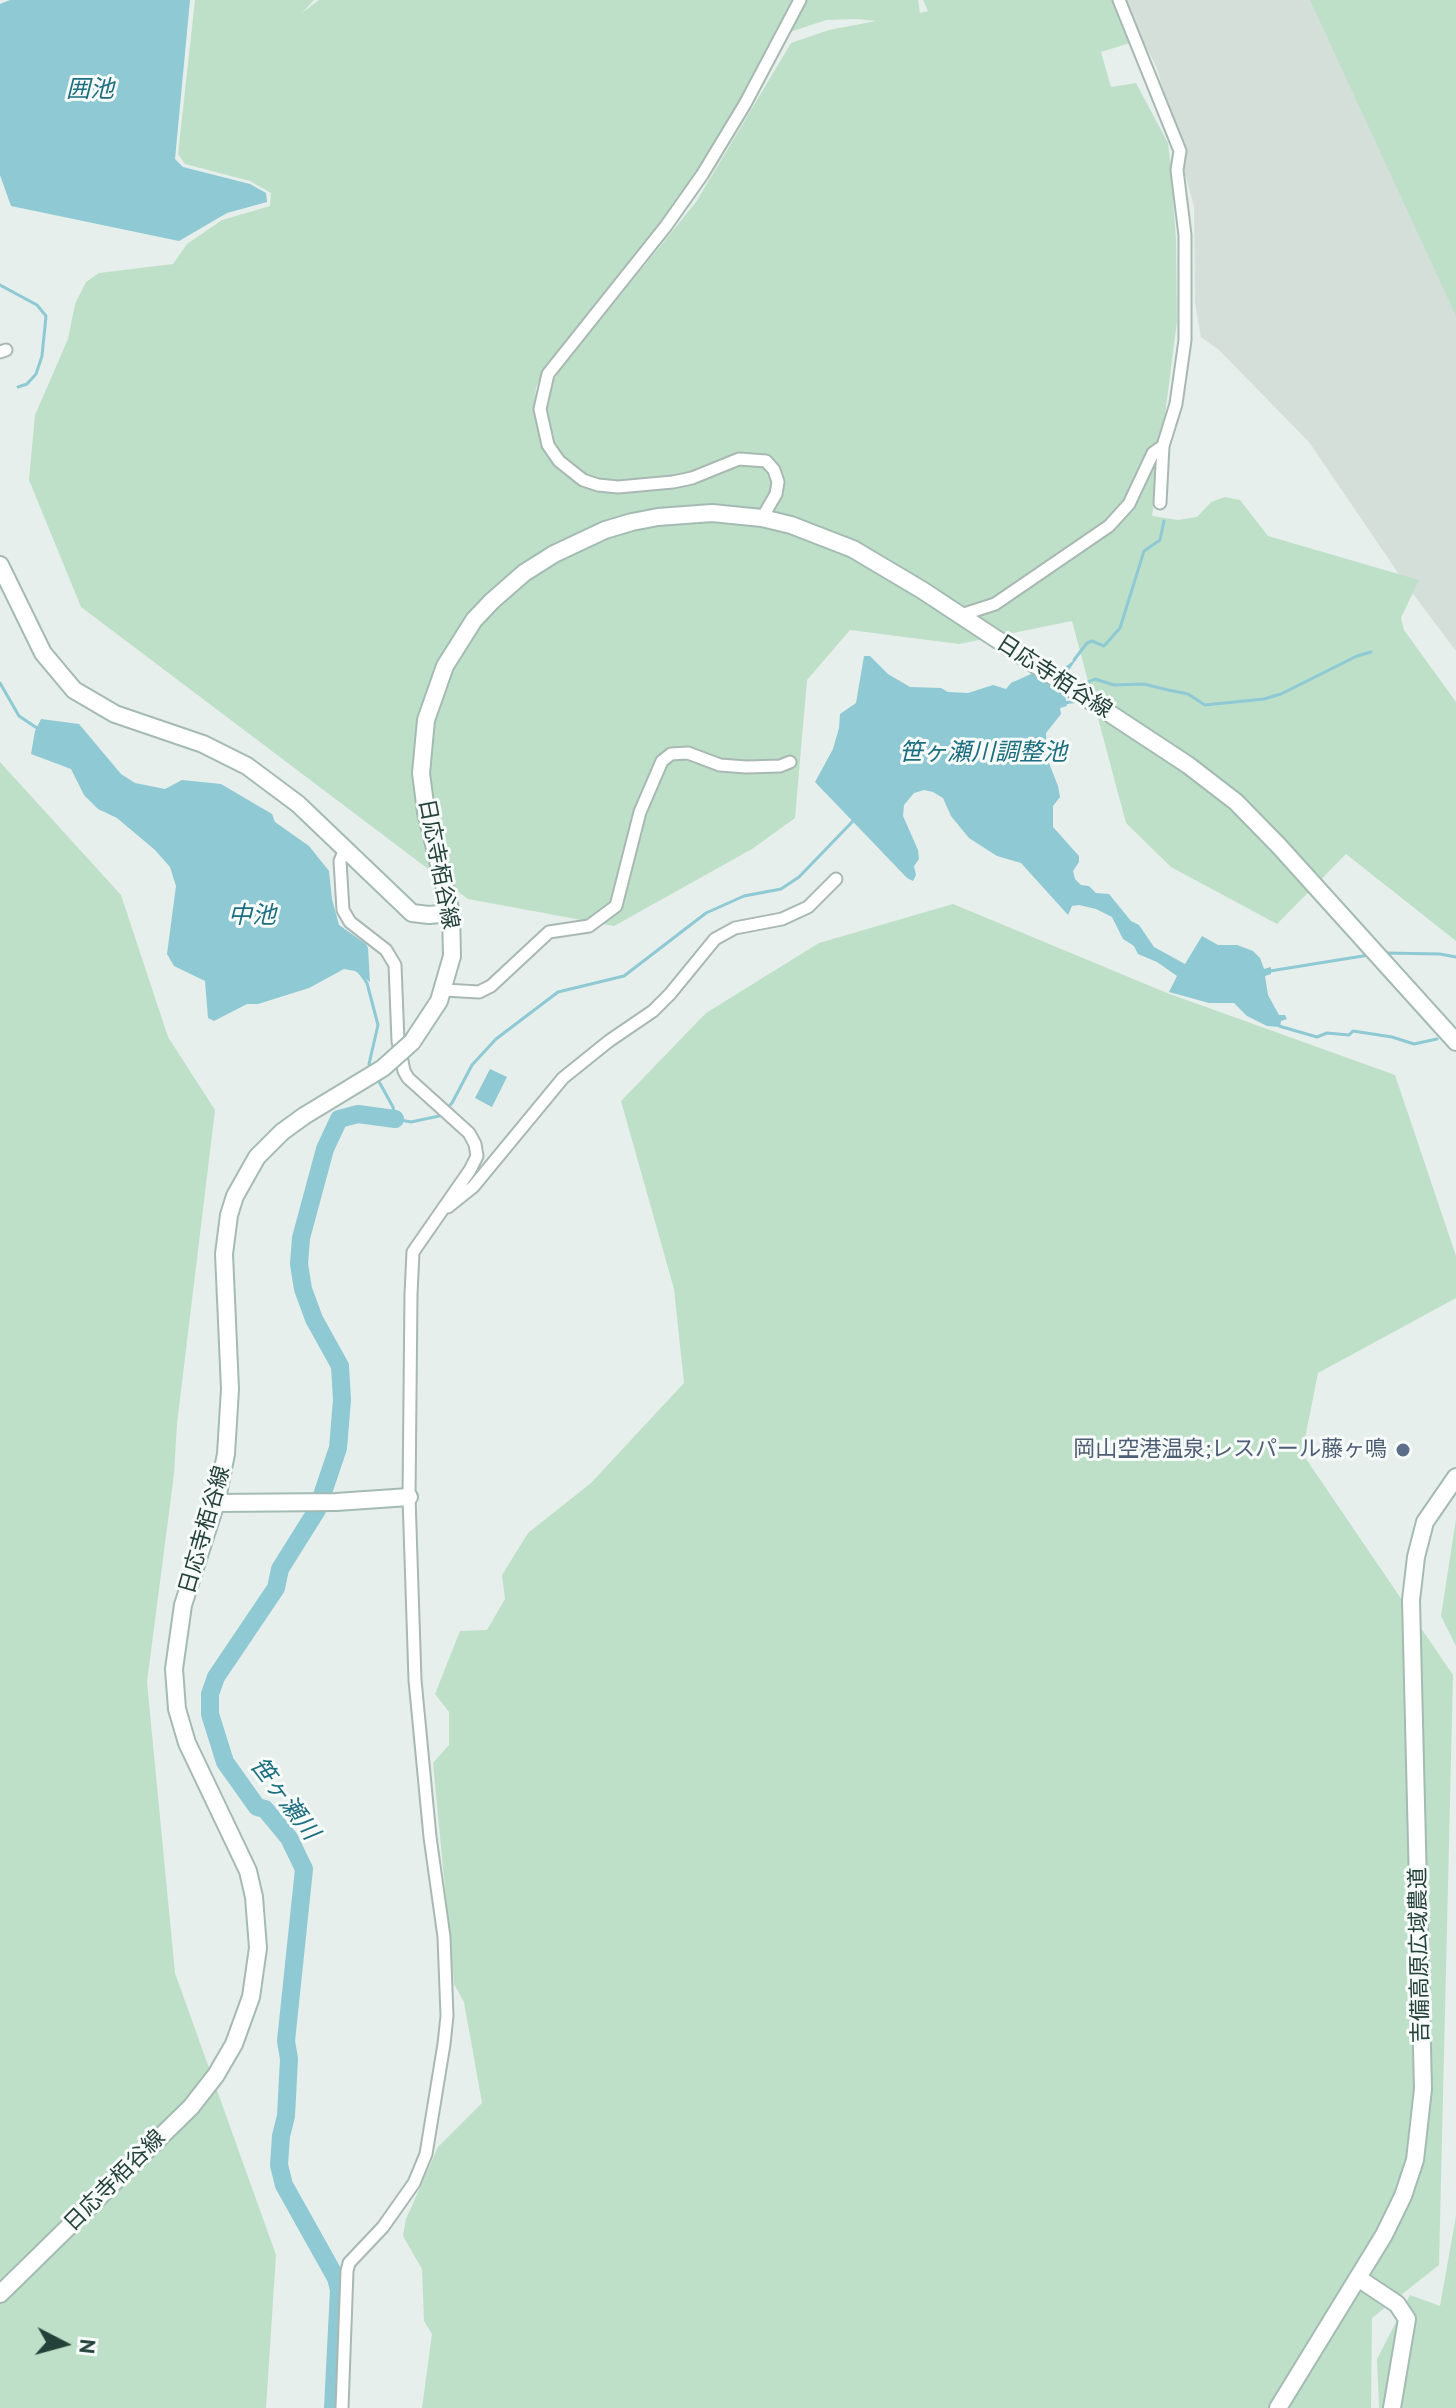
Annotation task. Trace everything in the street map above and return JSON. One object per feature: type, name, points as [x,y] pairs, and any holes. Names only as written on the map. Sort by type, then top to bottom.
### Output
[{"type":"main road","name":"日応寺栢谷線","points":[[0,2294],[191,2107],[216,2075],[234,2044],[251,1997],[258,1948],[254,1897],[248,1871],[187,1743],[177,1709],[174,1669],[183,1605],[216,1503],[230,1425],[224,1282],[229,1215],[235,1196],[257,1157],[282,1132],[304,1116],[383,1068],[412,1042],[432,1015],[444,990],[452,956],[451,913],[426,812],[421,773],[422,746],[433,693],[445,666],[474,620],[524,573],[605,530],[658,517],[686,514],[762,518],[817,533],[853,549],[961,615],[1188,765],[1236,802],[1456,1042]]},
{"type":"main road","points":[[0,565],[43,653],[74,690],[115,714],[203,744],[247,766],[298,804],[412,913],[451,913]]},
{"type":"main road","name":"吉備高原広域農道","points":[[1278,2408],[1384,2235],[1403,2196],[1415,2160],[1423,2089],[1411,1600],[1416,1557],[1425,1522],[1456,1477]]},
{"type":"main road","points":[[216,1503],[336,1502],[409,1497]]},
{"type":"main road","points":[[1358,2278],[1397,2304],[1407,2319],[1392,2408]]},
{"type":"street","points":[[762,518],[776,494],[778,482],[774,470],[766,461],[739,459],[692,478],[673,482],[618,487],[598,485],[583,480],[559,461],[548,445],[540,409],[548,374],[666,226],[702,175],[745,104],[800,0]]},
{"type":"street","points":[[1119,0],[1180,151],[1177,170],[1185,235],[1185,340],[1176,404],[1163,446],[1160,503]]},
{"type":"street","points":[[961,615],[995,604],[1109,526],[1129,504],[1153,453],[1163,446]]},
{"type":"street","points":[[444,990],[479,992],[491,986],[549,932],[589,926],[616,906],[640,812],[662,761],[671,754],[688,753],[720,765],[746,767],[780,766],[790,762]]},
{"type":"street","points":[[342,2408],[349,2263],[400,2206],[420,2169],[432,2124],[447,2016],[444,1937],[430,1837],[416,1694],[409,1497],[413,1252],[477,1156],[469,1133],[404,1071],[398,1041],[395,965],[391,957],[350,922],[343,910],[340,861],[345,849]]},
{"type":"street","points":[[438,1214],[473,1187],[563,1078],[653,1011],[715,939],[735,928],[782,919],[808,907],[836,879]]},
{"type":"shaded area","points":[[1122,0],[1456,0],[1456,651],[1407,586],[1309,442],[1219,350],[1201,337],[1195,303],[1194,207],[1157,68]]},
{"type":"green space","points":[[195,0],[314,0],[302,13],[319,0],[918,0],[920,13],[928,11],[923,0],[1112,0],[1130,43],[1101,52],[1111,87],[1136,83],[1168,143],[1171,168],[1177,321],[1152,516],[1178,520],[1197,517],[1211,502],[1225,497],[1240,500],[1268,536],[1419,580],[1401,618],[1404,630],[1456,702],[1456,941],[1346,854],[1277,924],[1171,867],[1126,823],[1072,621],[959,644],[850,630],[807,680],[795,818],[752,849],[614,926],[468,899],[81,607],[29,480],[35,415],[68,339],[75,304],[86,282],[99,273],[173,264],[187,244],[222,220],[270,206],[271,193],[250,181],[185,164],[178,154]],"holes":[[[826,20],[876,21],[829,30],[791,43],[696,202],[563,366],[534,410],[536,388],[544,369],[674,207],[753,79],[775,37]]]},
{"type":"green space","points":[[1310,0],[1456,0],[1456,316]]},
{"type":"green space","points":[[0,762],[121,895],[168,1037],[215,1110],[147,1682],[175,1973],[276,2255],[266,2408],[0,2408]]},
{"type":"green space","points":[[953,904],[1167,993],[1395,1075],[1456,1256],[1456,1298],[1318,1373],[1302,1453],[1453,1675],[1439,2265],[1372,2318],[1371,2408],[422,2408],[432,2334],[424,2321],[422,2269],[403,2236],[406,2219],[438,2147],[482,2103],[464,2002],[454,1984],[433,1763],[449,1745],[449,1712],[435,1694],[460,1631],[487,1630],[505,1599],[502,1575],[528,1533],[591,1483],[684,1383],[674,1289],[621,1101],[706,1013],[819,943]]},
{"type":"green space","points":[[1456,1519],[1456,1646],[1441,1616]]},
{"type":"green space","points":[[1456,2216],[1456,2408],[1379,2408],[1377,2359],[1410,2295],[1440,2306]]},
{"type":"water","name":"囲池","points":[[10,0],[190,0],[175,159],[183,167],[250,184],[266,193],[267,202],[227,213],[179,241],[11,206],[0,175],[0,4]]},
{"type":"water","name":"笹ヶ瀬川調整池","points":[[864,656],[870,656],[888,674],[910,687],[968,693],[993,685],[1006,689],[1011,683],[1031,674],[1061,670],[1077,658],[1066,675],[1064,690],[1067,706],[1060,708],[1061,714],[1046,733],[1047,758],[1060,797],[1053,806],[1053,827],[1079,856],[1073,871],[1075,879],[1096,893],[1109,894],[1131,921],[1139,925],[1154,947],[1185,964],[1202,936],[1218,945],[1237,945],[1253,951],[1264,969],[1271,967],[1271,974],[1265,976],[1268,995],[1279,1015],[1285,1015],[1287,1019],[1281,1021],[1280,1027],[1267,1026],[1247,1016],[1234,1003],[1209,1003],[1169,992],[1177,976],[1138,954],[1134,946],[1123,939],[1112,917],[1079,905],[1072,906],[1068,915],[1021,863],[997,856],[969,838],[951,816],[943,798],[933,792],[924,790],[914,793],[904,805],[903,816],[919,859],[914,866],[916,875],[913,881],[907,878],[815,782],[833,749],[840,714],[856,703]]},
{"type":"water","name":"中池","points":[[41,719],[79,724],[121,774],[135,783],[165,789],[182,780],[221,784],[272,814],[275,822],[309,846],[329,871],[339,925],[368,948],[370,982],[355,971],[344,969],[309,988],[258,1004],[247,1004],[214,1021],[208,1018],[205,981],[174,966],[167,954],[176,886],[170,867],[117,818],[98,809],[84,795],[71,769],[31,754],[35,731]]},
{"type":"water","points":[[490,1069],[507,1077],[492,1107],[475,1098]]},
{"type":"waterway","points":[[0,285],[37,305],[46,316],[42,356],[36,374],[27,384],[18,387]]},
{"type":"waterway","points":[[1074,660],[1087,643],[1092,641],[1104,646],[1120,628],[1144,551],[1160,540],[1164,521]]},
{"type":"waterway","points":[[1083,690],[1086,683],[1095,679],[1114,685],[1144,684],[1188,694],[1205,705],[1264,699],[1371,652]]},
{"type":"waterway","points":[[0,683],[19,716],[37,728]]},
{"type":"waterway","points":[[1063,703],[1079,701]]},
{"type":"waterway","points":[[377,1078],[393,1107],[395,1119],[411,1122],[439,1116],[452,1103],[472,1065],[496,1039],[558,992],[624,976],[706,913],[744,896],[781,889],[799,877],[854,820]]},
{"type":"waterway","points":[[1384,953],[1456,957]]},
{"type":"waterway","points":[[1270,971],[1369,955]]},
{"type":"waterway","points":[[360,973],[367,983],[378,1025],[369,1064],[371,1068]]},
{"type":"waterway","points":[[1279,1026],[1317,1037],[1327,1033],[1349,1035],[1353,1031],[1414,1044],[1437,1039]]},
{"type":"waterway","name":"笹ヶ瀬川","points":[[333,2408],[339,2290],[336,2278],[284,2185],[279,2165],[286,2116],[289,2059],[286,2041],[304,1869],[289,1838],[265,1809],[257,1807],[225,1762],[210,1714],[210,1694],[216,1677],[276,1588],[280,1569],[317,1510],[338,1448],[342,1400],[340,1366],[314,1319],[303,1289],[299,1264],[301,1238],[325,1149],[339,1119],[358,1114],[395,1119]]},
{"type":"place","name":"岡山空港温泉;レスパール藤ヶ鳴","points":[[1403,1450]]}]
